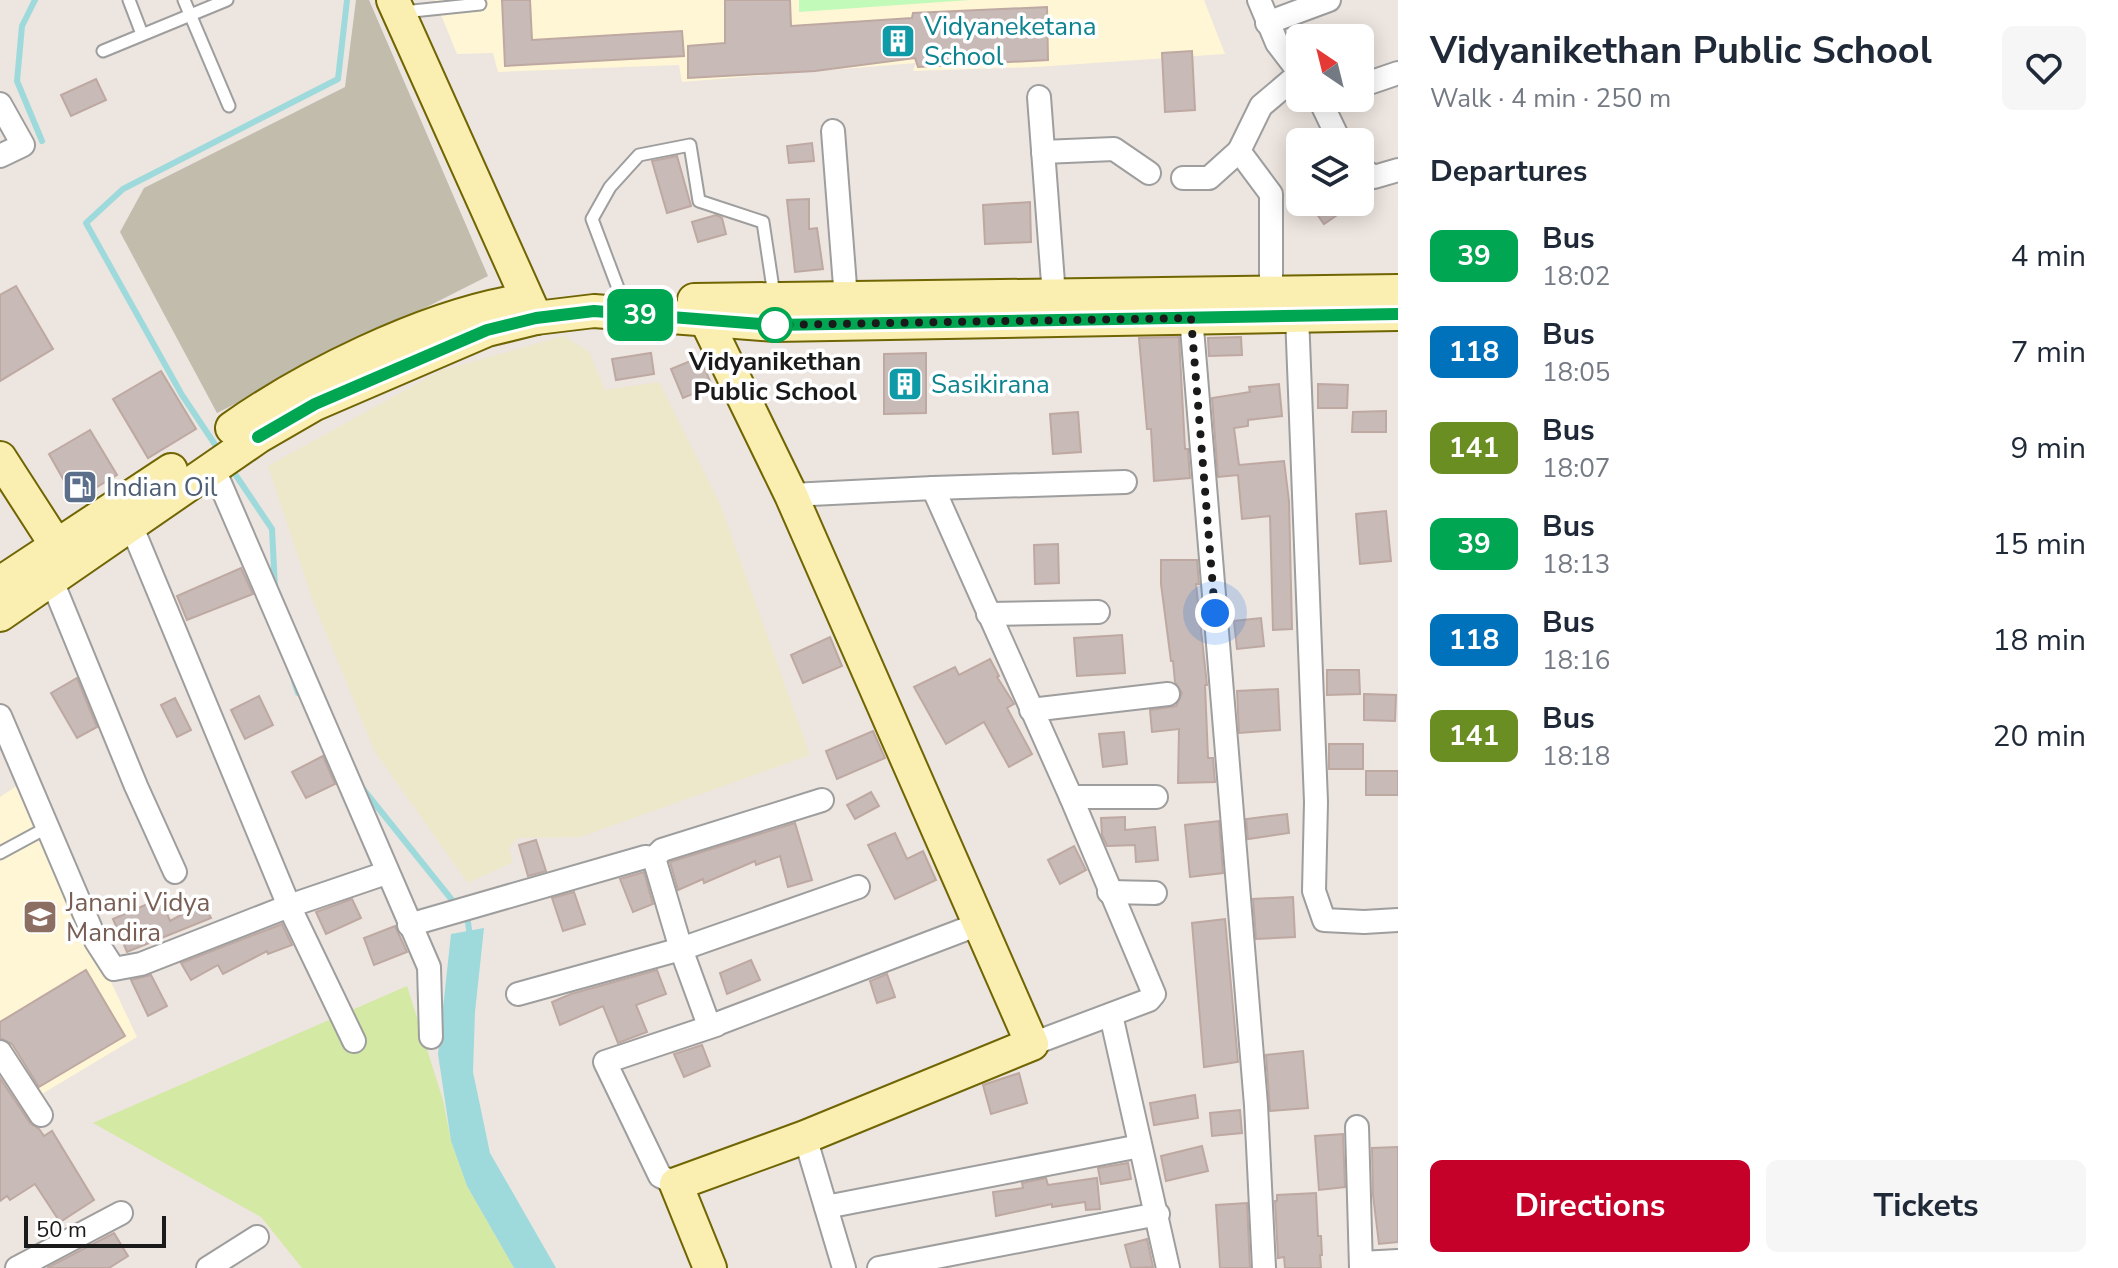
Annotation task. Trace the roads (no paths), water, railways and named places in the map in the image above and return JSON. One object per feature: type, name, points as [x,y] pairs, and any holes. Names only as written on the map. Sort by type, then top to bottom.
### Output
[{"type":"main road","points":[[396,6],[532,309]]},
{"type":"main road","points":[[0,615],[60,565],[252,428],[487,330],[561,295],[621,296],[775,325],[1190,307],[1271,293],[1398,291]]},
{"type":"main road","points":[[532,309],[700,310],[775,300],[1054,296],[1297,315],[1398,316]]},
{"type":"main road","points":[[700,310],[791,495],[1032,1044],[805,1137],[676,1184],[710,1268]]},
{"type":"main road","points":[[0,458],[60,565]]},
{"type":"main road","points":[[0,583],[60,565],[131,525],[208,458]]},
{"type":"street","points":[[1259,0],[1267,23],[1286,55]]},
{"type":"street","points":[[1267,23],[1329,0]]},
{"type":"street","points":[[1374,81],[1398,73]]},
{"type":"street","points":[[1183,178],[1209,178],[1239,151],[1261,106],[1286,85]]},
{"type":"street","points":[[1039,97],[1054,296]]},
{"type":"street","points":[[0,104],[23,145],[0,156]]},
{"type":"street","points":[[833,131],[846,299]]},
{"type":"street","points":[[1043,152],[1114,149],[1149,173]]},
{"type":"street","points":[[1239,151],[1271,194],[1271,293]]},
{"type":"street","points":[[1374,177],[1398,170]]},
{"type":"street","points":[[1190,307],[1256,1105],[1264,1268]]},
{"type":"street","points":[[1297,315],[1316,802],[1314,891],[1324,920],[1398,920]]},
{"type":"street","points":[[208,458],[429,967],[431,1037]]},
{"type":"street","points":[[791,495],[1125,482]]},
{"type":"street","points":[[933,488],[1071,797],[1154,994],[1149,1000],[1032,1044]]},
{"type":"street","points":[[131,525],[289,906],[354,1041]]},
{"type":"street","points":[[60,565],[136,786],[175,872]]},
{"type":"street","points":[[988,614],[1098,612]]},
{"type":"street","points":[[1031,710],[1168,694]]},
{"type":"street","points":[[0,716],[96,941],[114,969],[141,964],[289,906],[386,873]]},
{"type":"street","points":[[1071,797],[1156,797]]},
{"type":"street","points":[[654,858],[662,850],[822,800]]},
{"type":"street","points":[[409,925],[645,857],[654,858]]},
{"type":"street","points":[[654,858],[681,949],[707,1020],[716,1025]]},
{"type":"street","points":[[518,994],[681,949],[858,887]]},
{"type":"street","points":[[1109,892],[1155,893]]},
{"type":"street","points":[[676,1184],[660,1176],[605,1062],[716,1025],[979,924]]},
{"type":"street","points":[[1111,1015],[1168,1268]]},
{"type":"street","points":[[0,1052],[41,1115]]},
{"type":"street","points":[[1357,1127],[1361,1266],[1398,1261]]},
{"type":"street","points":[[805,1137],[844,1268]]},
{"type":"street","points":[[826,1207],[1140,1146]]},
{"type":"street","points":[[17,1268],[121,1213]]},
{"type":"street","points":[[879,1268],[1158,1214]]},
{"type":"street","points":[[208,1268],[257,1237]]},
{"type":"lane","points":[[129,0],[142,34]]},
{"type":"lane","points":[[184,0],[229,106]]},
{"type":"lane","points":[[103,51],[227,0]]},
{"type":"lane","points":[[396,6],[480,4]]},
{"type":"lane","points":[[621,296],[592,219],[610,187],[639,155],[690,145],[699,201],[763,222],[775,300]]},
{"type":"lane","points":[[0,853],[48,827]]},
{"type":"water","points":[[484,928],[475,1012],[473,1072],[490,1153],[556,1268],[514,1268],[467,1186],[451,1141],[438,1054],[451,934]]},
{"type":"waterway","points":[[35,0],[22,26],[17,81],[42,141]]},
{"type":"waterway","points":[[220,452],[182,395],[86,223],[123,189],[338,79],[347,0]]},
{"type":"waterway","points":[[231,468],[272,529],[275,588]]},
{"type":"waterway","points":[[294,681],[298,693]]},
{"type":"waterway","points":[[363,789],[456,905]]},
{"type":"waterway","points":[[462,914],[468,922],[470,937]]},
{"type":"place","name":"Vidyaneketana School","points":[[898,41]]},
{"type":"place","name":"Vidyanikethan Public School","points":[[775,325]]},
{"type":"place","name":"Sasikirana","points":[[905,384]]},
{"type":"place","name":"Indian Oil","points":[[80,487]]},
{"type":"place","name":"Janani Vidya Mandira","points":[[40,917]]}]
